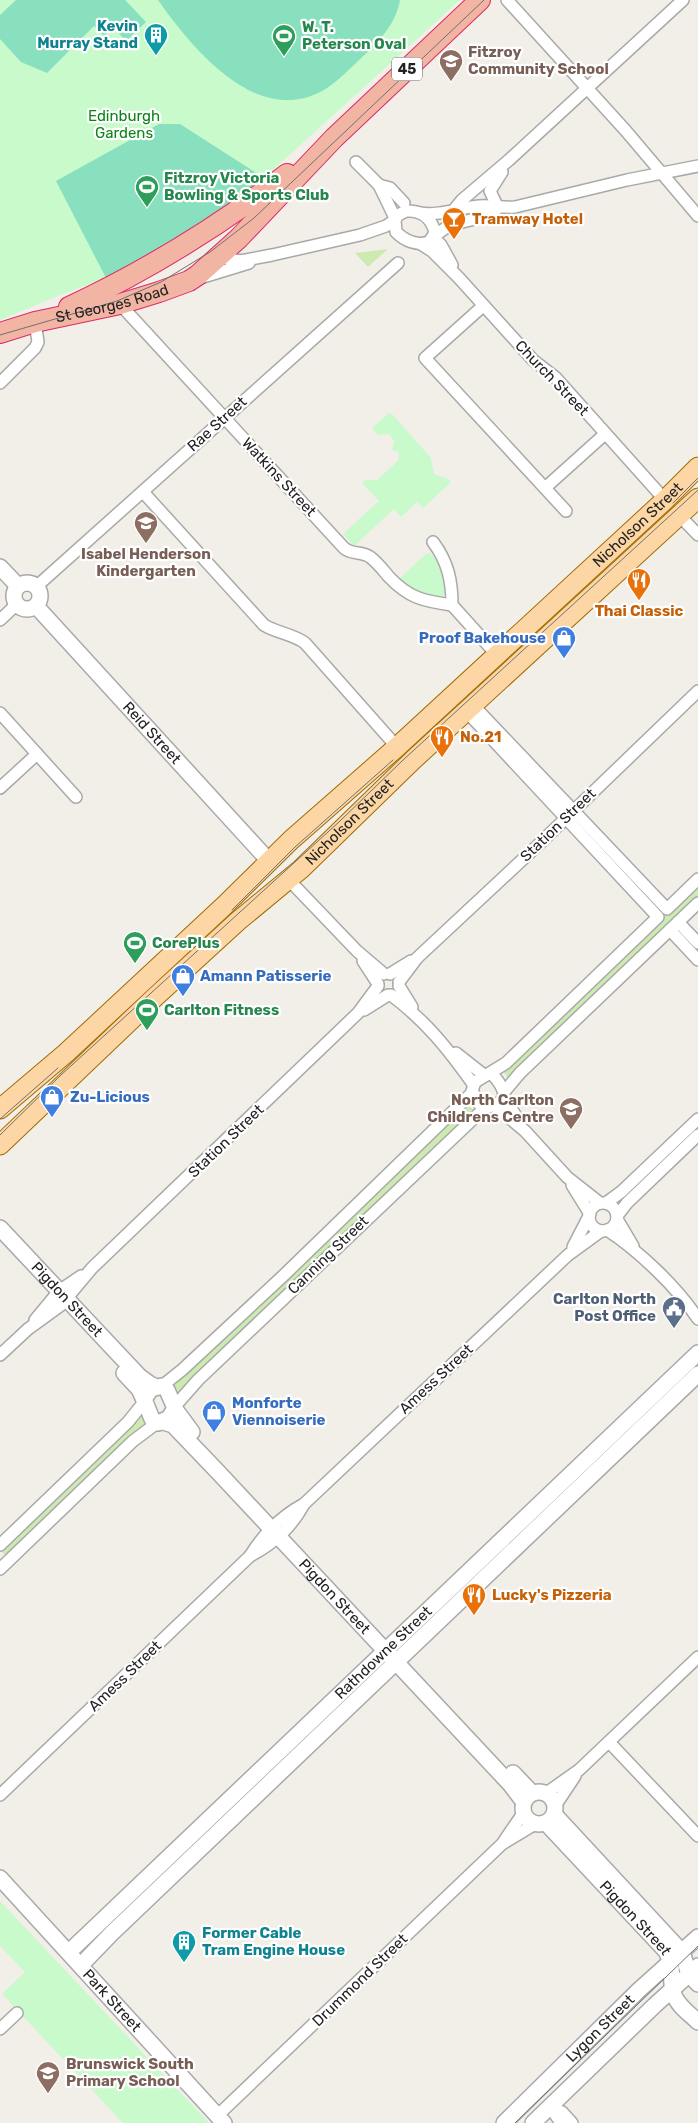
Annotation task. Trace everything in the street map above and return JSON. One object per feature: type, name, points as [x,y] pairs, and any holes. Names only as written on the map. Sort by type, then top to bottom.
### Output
[{"type":"highway","name":"45","points":[[189,281],[219,257],[334,138],[480,0]]},
{"type":"highway","name":"St Georges Road","points":[[114,296],[169,256],[228,218],[334,138]]},
{"type":"highway","name":"St Georges Road","points":[[0,333],[114,296],[189,281]]},
{"type":"main road","name":"Nicholson Street","points":[[0,1109],[140,984],[327,806],[397,747],[497,656],[698,467]]},
{"type":"main road","name":"Nicholson Street","points":[[0,1144],[154,998],[238,921],[288,879],[698,498]]},
{"type":"main road","points":[[269,861],[288,879]]},
{"type":"main road","points":[[140,984],[154,998]]},
{"type":"street","points":[[506,0],[626,131],[660,174],[698,216]]},
{"type":"street","points":[[453,211],[462,200],[509,160],[682,0]]},
{"type":"street","points":[[498,208],[491,194],[491,189],[509,160]]},
{"type":"street","points":[[356,162],[378,185],[395,219],[395,229],[399,236]]},
{"type":"street","points":[[219,257],[240,261],[360,235],[386,226],[406,211],[434,215],[478,206],[498,208],[522,205],[698,166]]},
{"type":"street","points":[[378,185],[390,188],[404,203]]},
{"type":"street","points":[[360,235],[399,236],[422,244],[429,242],[434,236],[450,225],[483,217],[498,208]]},
{"type":"street","points":[[420,213],[430,221],[434,230],[434,236]]},
{"type":"street","name":"Church Street","points":[[434,236],[442,246],[459,278]]},
{"type":"street","name":"Church Street","points":[[422,244],[429,248],[459,278],[533,360],[555,377],[665,500]]},
{"type":"street","points":[[189,281],[272,255]]},
{"type":"street","name":"Rae Street","points":[[37,586],[398,263]]},
{"type":"street","name":"Watkins Street","points":[[114,296],[348,551],[370,557],[402,590],[410,595],[428,602],[452,605]]},
{"type":"street","points":[[483,306],[425,358],[546,487],[566,511]]},
{"type":"street","points":[[0,383],[36,348],[38,342],[35,322]]},
{"type":"street","points":[[546,487],[606,434]]},
{"type":"street","points":[[143,492],[264,625],[274,631],[298,638],[305,644],[397,747]]},
{"type":"street","points":[[680,515],[698,536]]},
{"type":"street","points":[[433,542],[442,555],[449,571],[452,585],[452,605],[497,656]]},
{"type":"street","points":[[0,567],[18,586]]},
{"type":"street","points":[[26,582],[37,586],[41,595],[36,606],[28,609],[17,604],[14,596],[18,586],[26,582]]},
{"type":"street","points":[[0,620],[17,604]]},
{"type":"street","name":"Reid Street","points":[[36,606],[269,861]]},
{"type":"street","name":"Station Street","points":[[0,1356],[358,1013],[388,981],[417,958],[698,691]]},
{"type":"street","points":[[470,708],[662,913]]},
{"type":"street","points":[[0,713],[76,797]]},
{"type":"street","points":[[0,788],[37,754]]},
{"type":"street","points":[[288,879],[388,981],[445,1044],[487,1075],[496,1078],[525,1131]]},
{"type":"street","points":[[473,1088],[487,1075],[506,1063],[698,879]]},
{"type":"street","points":[[490,1107],[504,1094],[520,1072],[698,903]]},
{"type":"street","points":[[674,926],[698,944]]},
{"type":"street","points":[[674,926],[698,960]]},
{"type":"street","points":[[388,981],[382,992],[390,995],[415,1013]]},
{"type":"street","name":"Station Street","points":[[358,1013],[390,995]]},
{"type":"street","points":[[445,1044],[473,1088],[480,1105],[490,1107],[525,1131],[568,1177],[603,1203],[614,1208],[617,1218],[638,1253]]},
{"type":"street","name":"Canning Street","points":[[159,1387],[182,1370],[260,1297],[473,1088]]},
{"type":"street","name":"Canning Street","points":[[175,1408],[187,1391],[226,1352],[490,1107]]},
{"type":"street","points":[[604,1230],[614,1226],[627,1203],[651,1171],[698,1119]]},
{"type":"street","points":[[590,1215],[594,1207],[621,1192],[698,1135]]},
{"type":"street","points":[[568,1177],[590,1215],[594,1227],[604,1230],[638,1253],[686,1302],[698,1319]]},
{"type":"street","name":"Amess Street","points":[[568,1255],[577,1242],[590,1215]]},
{"type":"street","name":"Pigdon Street","points":[[0,1228],[134,1383],[144,1401]]},
{"type":"street","name":"Amess Street","points":[[0,1795],[278,1530],[290,1512],[304,1504],[568,1255],[604,1230]]},
{"type":"street","name":"Pigdon Street","points":[[0,1240],[139,1376],[150,1384],[159,1387]]},
{"type":"street","points":[[686,1302],[698,1309]]},
{"type":"street","name":"Rathdowne Street","points":[[81,1965],[112,1932],[346,1709],[394,1653],[698,1353]]},
{"type":"street","name":"Rathdowne Street","points":[[69,1952],[335,1696],[394,1653],[698,1374]]},
{"type":"street","points":[[0,1545],[128,1422],[144,1401],[146,1394],[159,1387],[167,1390],[175,1408],[169,1418],[160,1422],[134,1441],[0,1569]]},
{"type":"street","points":[[144,1401],[151,1418],[160,1422]]},
{"type":"street","name":"Pigdon Street","points":[[175,1408],[194,1434],[278,1530]]},
{"type":"street","name":"Pigdon Street","points":[[160,1422],[175,1427],[278,1530],[394,1653],[510,1784],[531,1800]]},
{"type":"street","name":"Drummond Street","points":[[221,2119],[502,1844],[531,1800],[579,1770],[698,1658]]},
{"type":"street","points":[[335,1696],[346,1709]]},
{"type":"street","points":[[609,1742],[698,1836]]},
{"type":"street","name":"Drummond Street","points":[[502,1844],[548,1817],[579,1770]]},
{"type":"street","points":[[531,1800],[527,1818],[548,1817]]},
{"type":"street","points":[[531,1800],[548,1817]]},
{"type":"street","name":"Pigdon Street","points":[[548,1817],[618,1891],[666,1951],[677,1956],[695,1975]]},
{"type":"street","points":[[190,1837],[201,1848]]},
{"type":"street","name":"Park Street","points":[[0,1878],[221,2119]]},
{"type":"street","name":"Lygon Street","points":[[504,2123],[621,2007],[698,1937]]},
{"type":"street","name":"Pigdon Street","points":[[677,1956],[673,1989],[677,2001],[698,2022]]},
{"type":"street","name":"Lygon Street","points":[[532,2123],[673,1989],[695,1975]]},
{"type":"street","points":[[0,2029],[17,2013]]},
{"type":"street","points":[[536,2092],[561,2123]]},
{"type":"street","points":[[550,2107],[562,2112],[572,2123]]},
{"type":"street","points":[[519,2109],[532,2123]]},
{"type":"green space","name":"Edinburgh Gardens","points":[[0,0],[460,0],[264,178],[170,244],[106,278],[0,320]]},
{"type":"green space","points":[[16,0],[125,0],[146,22],[126,41],[111,25],[112,28],[104,36],[94,26],[47,73],[21,62],[0,39],[0,15]]},
{"type":"green space","name":"W. T. Peterson Oval","points":[[158,0],[400,0],[394,19],[383,36],[340,78],[322,91],[297,99],[273,99],[250,91],[228,77],[207,59],[189,40]]},
{"type":"green space","name":"Fitzroy Victoria Bowling & Sports Club","points":[[159,124],[180,124],[264,178],[170,244],[106,278],[56,181]]},
{"type":"green space","points":[[388,249],[368,267],[355,253]]},
{"type":"green space","points":[[389,413],[393,415],[431,458],[434,474],[451,482],[423,508],[417,502],[401,517],[394,509],[354,546],[343,534],[379,501],[362,483],[365,480],[377,480],[398,461],[399,452],[392,450],[394,441],[389,434],[378,435],[372,428]]},
{"type":"green space","points":[[430,553],[438,562],[443,574],[445,592],[443,598],[419,593],[400,578],[426,554]]},
{"type":"green space","points":[[698,884],[698,900],[510,1079],[502,1071],[661,919],[651,904],[654,901],[666,912]]},
{"type":"green space","points":[[467,1103],[475,1112],[341,1239],[333,1231]]},
{"type":"green space","points":[[326,1237],[334,1246],[177,1395],[171,1385]]},
{"type":"green space","points":[[142,1413],[148,1423],[8,1558],[0,1550]]},
{"type":"green space","points":[[0,1901],[209,2123],[123,2123],[2,1994],[25,1972],[0,1946]]},
{"type":"tram line","points":[[0,335],[117,301],[161,282],[210,252],[254,218],[484,0]]},
{"type":"tram line","points":[[673,503],[698,478]]},
{"type":"tram line","points":[[0,1135],[61,1075],[340,821],[402,761],[698,490]]},
{"type":"tram line","points":[[232,910],[295,847],[393,760]]},
{"type":"tram line","points":[[0,1119],[58,1068]]},
{"type":"tram line","points":[[515,2123],[698,1946]]},
{"type":"place","name":"Kevin Murray Stand","points":[[156,56]]},
{"type":"place","name":"W. T. Peterson Oval","points":[[284,57]]},
{"type":"place","name":"Fitzroy Community School","points":[[451,82]]},
{"type":"place","name":"Fitzroy Victoria Bowling & Sports Club","points":[[147,208]]},
{"type":"place","name":"Tramway Hotel","points":[[454,240]]},
{"type":"place","name":"Isabel Henderson Kindergarten","points":[[146,544]]},
{"type":"place","name":"Thai Classic","points":[[639,601]]},
{"type":"place","name":"Proof Bakehouse","points":[[564,659]]},
{"type":"place","name":"No.21","points":[[442,758]]},
{"type":"place","name":"CorePlus","points":[[135,964]]},
{"type":"place","name":"Amann Patisserie","points":[[183,997]]},
{"type":"place","name":"Carlton Fitness","points":[[147,1031]]},
{"type":"place","name":"Zu-Licious","points":[[52,1118]]},
{"type":"place","name":"North Carlton Childrens Centre","points":[[571,1130]]},
{"type":"place","name":"Carlton North Post Office","points":[[674,1329]]},
{"type":"place","name":"Monforte Viennoiserie","points":[[214,1433]]},
{"type":"place","name":"Lucky's Pizzeria","points":[[474,1616]]},
{"type":"place","name":"Former Cable Tram Engine House","points":[[184,1963]]},
{"type":"place","name":"Brunswick South Primary School","points":[[48,2094]]}]
